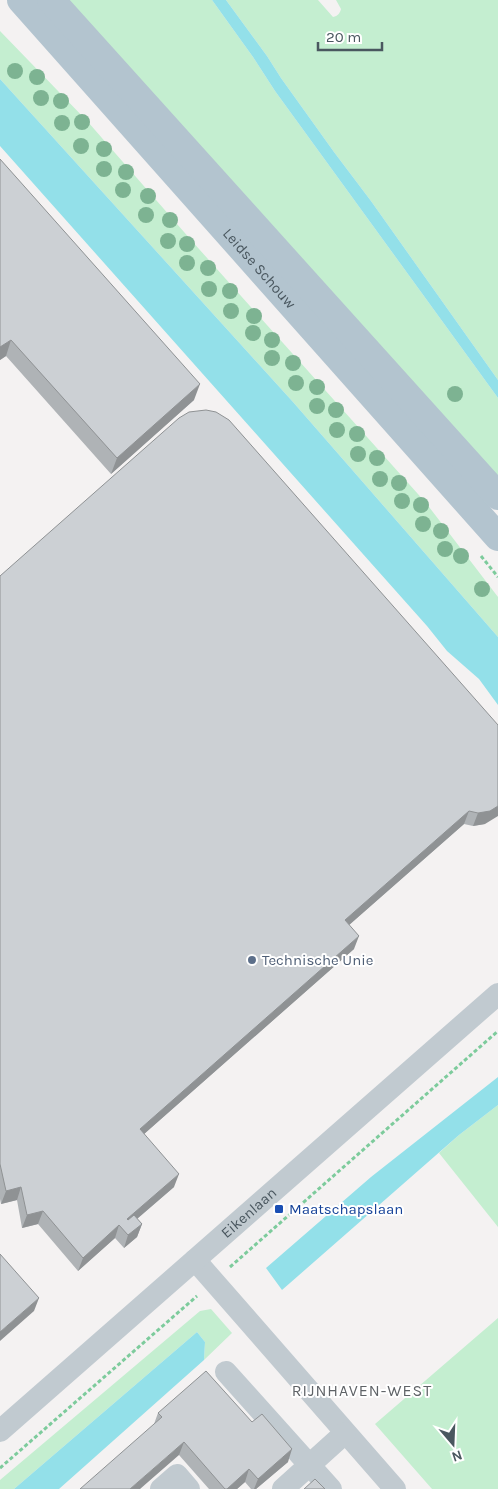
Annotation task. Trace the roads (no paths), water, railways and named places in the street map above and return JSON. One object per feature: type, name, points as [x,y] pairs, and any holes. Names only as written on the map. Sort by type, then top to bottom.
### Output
[{"type":"main road","name":"Leidse Schouw","points":[[21,0],[498,537]]},
{"type":"main road","name":"Leidse Schouw","points":[[51,0],[498,496]]},
{"type":"street","name":"Eikenlaan","points":[[0,1431],[498,994]]},
{"type":"street","points":[[195,1260],[395,1489]]},
{"type":"street","points":[[226,1372],[331,1489]]},
{"type":"street","points":[[283,1489],[345,1433]]},
{"type":"street","points":[[161,1489],[177,1475],[189,1489]]},
{"type":"water","points":[[212,0],[226,0],[267,56],[498,380],[498,398],[275,91]]},
{"type":"water","points":[[0,79],[293,402],[498,637],[498,705],[479,679],[447,651],[427,626],[0,146]]},
{"type":"water","points":[[498,1077],[498,1105],[459,1135],[282,1290],[266,1268],[371,1177]]},
{"type":"water","points":[[197,1332],[205,1342],[204,1360],[59,1489],[14,1489]]},
{"type":"place","name":"Technische Unie","points":[[252,960]]},
{"type":"place","name":"Maatschapslaan","points":[[279,1209]]},
{"type":"district","name":"RIJNHAVEN-WEST","points":[[362,1390]]}]
